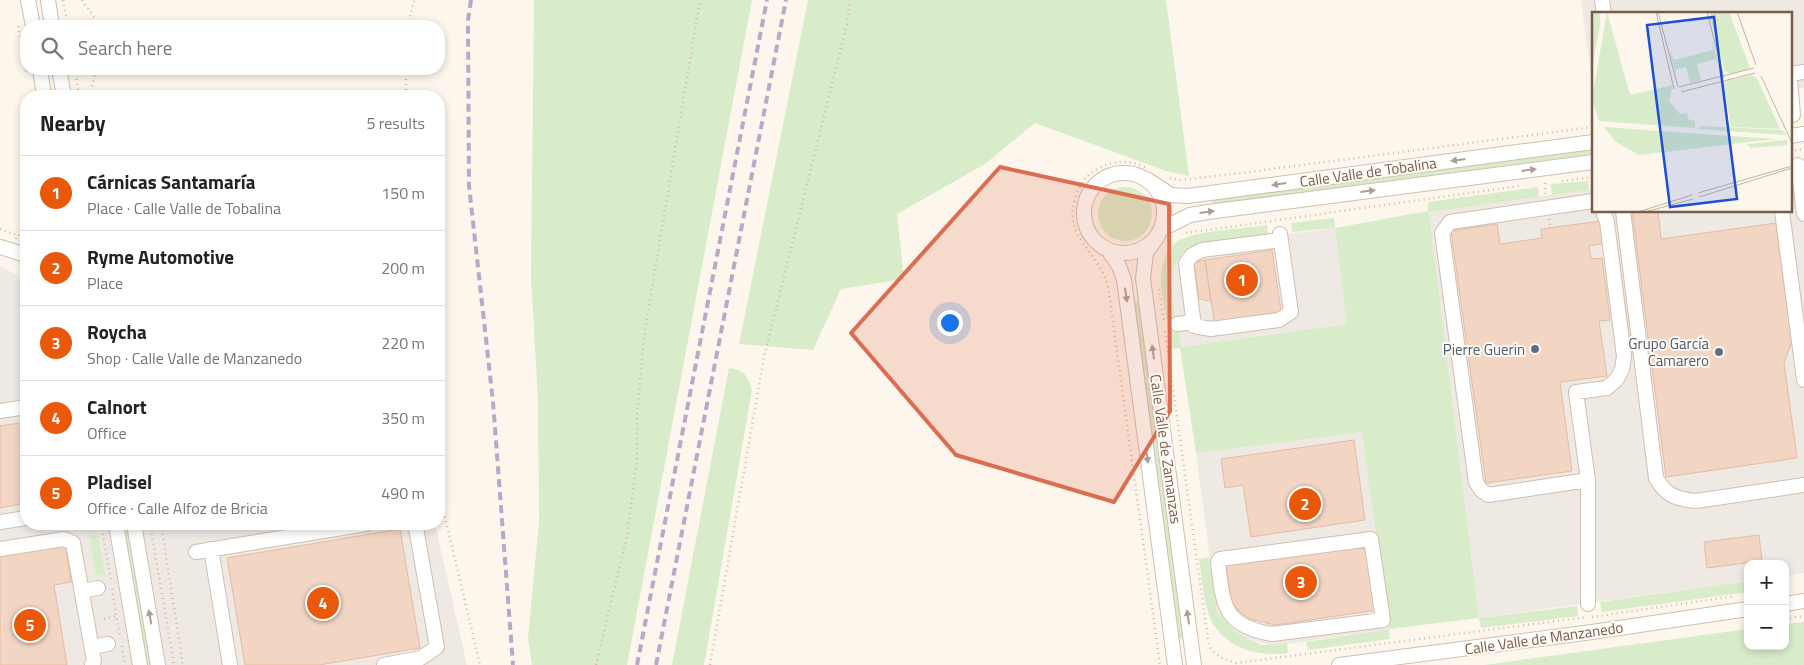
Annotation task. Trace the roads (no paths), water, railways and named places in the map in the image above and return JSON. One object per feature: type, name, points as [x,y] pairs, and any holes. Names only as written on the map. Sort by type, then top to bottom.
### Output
[{"type":"street","points":[[28,0],[31,20]]},
{"type":"street","points":[[48,0],[51,20]]},
{"type":"street","points":[[41,75],[43,90]]},
{"type":"street","points":[[60,75],[63,90]]},
{"type":"street","points":[[1792,90],[1796,115]]},
{"type":"street","name":"Calle Valle de Tobalina","points":[[1148,180],[1171,195],[1188,196],[1592,142]]},
{"type":"street","name":"Calle Valle de Tobalina","points":[[1160,232],[1190,215],[1208,212],[1592,162]]},
{"type":"street","points":[[1800,172],[1804,214]]},
{"type":"street","points":[[1130,173],[1148,180],[1162,198],[1164,220],[1160,232],[1146,248],[1136,252],[1125,254],[1108,250],[1096,242],[1087,229],[1084,210],[1088,195],[1101,180],[1110,175],[1130,173]]},
{"type":"street","points":[[1588,480],[1488,495],[1481,490],[1476,482],[1442,233],[1450,222],[1592,202]]},
{"type":"street","points":[[1588,604],[1588,480],[1576,392],[1607,388],[1618,379],[1624,357],[1607,222],[1603,212]]},
{"type":"street","points":[[1622,212],[1656,478],[1662,489],[1679,499],[1696,501],[1804,485]]},
{"type":"street","points":[[1782,212],[1804,380]]},
{"type":"street","name":"Calle Valle de Zamanzas","points":[[1160,232],[1146,253],[1143,278],[1194,665]]},
{"type":"street","points":[[1281,237],[1290,312],[1288,316],[1279,320],[1212,329],[1199,328],[1194,326],[1194,322],[1186,263],[1192,256],[1202,250],[1281,237]]},
{"type":"street","points":[[0,247],[20,253]]},
{"type":"street","name":"Calle Valle de Zamanzas","points":[[1108,250],[1119,266],[1124,280],[1176,665]]},
{"type":"street","points":[[1177,324],[1194,322]]},
{"type":"street","points":[[0,411],[20,408]]},
{"type":"street","points":[[0,522],[20,519]]},
{"type":"street","points":[[117,530],[140,665]]},
{"type":"street","points":[[135,530],[158,665]]},
{"type":"street","points":[[196,552],[329,530]]},
{"type":"street","points":[[384,665],[421,658],[437,647],[416,530]]},
{"type":"street","points":[[0,549],[68,539],[73,543],[92,647],[94,661],[92,665]]},
{"type":"street","points":[[1371,539],[1383,620],[1296,638],[1255,631],[1230,614],[1223,603],[1218,562],[1220,559],[1371,539]]},
{"type":"street","points":[[211,549],[230,665]]},
{"type":"street","points":[[82,591],[98,588]]},
{"type":"street","points":[[1789,603],[1804,601]]},
{"type":"street","name":"Calle Valle de Manzanedo","points":[[1339,665],[1592,632],[1744,610]]},
{"type":"street","points":[[92,647],[108,644]]},
{"type":"railway","points":[[471,0],[468,20],[469,186],[493,402],[513,665]]},
{"type":"railway","points":[[637,665],[767,0]]},
{"type":"railway","points":[[656,665],[786,0]]},
{"type":"place","name":"Cárnicas Santamaría","points":[[1242,280]]},
{"type":"place","name":"Pierre Guerin","points":[[1535,349]]},
{"type":"place","name":"Grupo García Camarero","points":[[1719,352]]},
{"type":"place","name":"Ryme Automotive","points":[[1305,504]]},
{"type":"place","name":"Roycha","points":[[1301,582]]},
{"type":"place","name":"Calnort","points":[[323,603]]},
{"type":"place","name":"Pladisel","points":[[30,625]]}]
